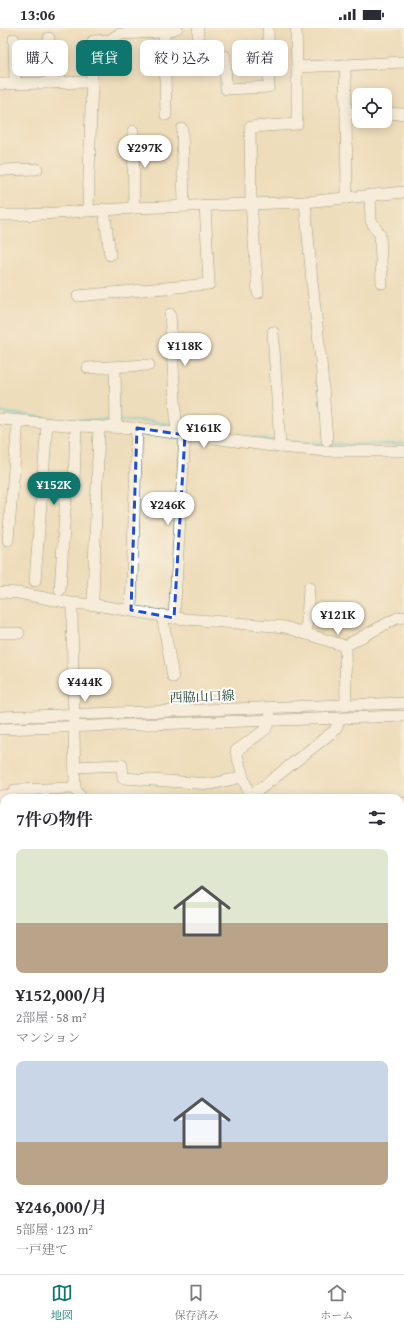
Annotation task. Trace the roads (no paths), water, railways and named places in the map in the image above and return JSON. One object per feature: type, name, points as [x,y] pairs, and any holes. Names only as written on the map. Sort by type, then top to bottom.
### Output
[{"type":"street","points":[[88,210],[93,41],[110,40],[119,34],[164,32],[177,28]]},
{"type":"street","points":[[198,28],[198,57],[225,56],[226,89],[269,87],[268,28]]},
{"type":"street","points":[[258,293],[251,203],[250,127],[297,124],[298,67],[296,28]]},
{"type":"street","points":[[164,32],[166,115]]},
{"type":"street","points":[[49,38],[50,83]]},
{"type":"street","points":[[14,39],[15,84]]},
{"type":"street","points":[[298,67],[404,62]]},
{"type":"street","points":[[344,65],[347,198]]},
{"type":"street","points":[[0,84],[92,82]]},
{"type":"street","points":[[346,113],[352,113]]},
{"type":"street","points":[[392,113],[404,114]]},
{"type":"street","points":[[182,130],[184,206]]},
{"type":"street","points":[[133,131],[134,208]]},
{"type":"street","points":[[0,170],[37,169]]},
{"type":"street","points":[[0,215],[26,215],[104,209],[305,202],[404,192]]},
{"type":"street","points":[[370,195],[371,221],[380,235],[382,283]]},
{"type":"street","points":[[305,202],[322,368],[327,440]]},
{"type":"street","points":[[78,296],[209,284],[205,205]]},
{"type":"street","points":[[104,209],[110,255]]},
{"type":"street","points":[[170,314],[179,430],[174,618]]},
{"type":"street","points":[[273,332],[280,443]]},
{"type":"street","points":[[88,368],[149,364]]},
{"type":"street","points":[[115,367],[116,422]]},
{"type":"street","points":[[0,419],[99,427],[116,422],[137,428],[179,430],[280,443],[327,451],[404,451]]},
{"type":"street","points":[[8,540],[18,421]]},
{"type":"street","points":[[35,581],[47,424]]},
{"type":"street","points":[[60,590],[67,480],[74,481],[76,426]]},
{"type":"street","points":[[93,598],[99,427]]},
{"type":"street","points":[[131,610],[137,428]]},
{"type":"street","points":[[306,634],[309,588]]},
{"type":"street","points":[[0,592],[18,592],[71,603],[131,610],[174,618],[285,627],[344,646],[398,618],[404,617]]},
{"type":"street","points":[[14,794],[15,790],[78,793],[75,767],[72,612]]},
{"type":"street","points":[[162,615],[173,677]]},
{"type":"street","points":[[0,633],[19,633]]},
{"type":"street","points":[[344,646],[346,706]]},
{"type":"street","name":"西脇山口線","points":[[0,717],[404,703]]},
{"type":"street","points":[[249,794],[236,751],[266,729],[270,721],[270,708]]},
{"type":"street","name":"西脇山口線","points":[[0,730],[404,716]]},
{"type":"street","points":[[255,794],[335,730],[340,719]]},
{"type":"street","points":[[75,767],[122,765],[123,778],[211,784],[243,777]]},
{"type":"waterway","points":[[0,412],[54,419]]},
{"type":"waterway","points":[[71,420],[150,421],[174,425]]},
{"type":"waterway","points":[[179,426],[219,433]]},
{"type":"waterway","points":[[250,438],[276,440]]},
{"type":"waterway","points":[[282,441],[346,445],[404,444]]}]
